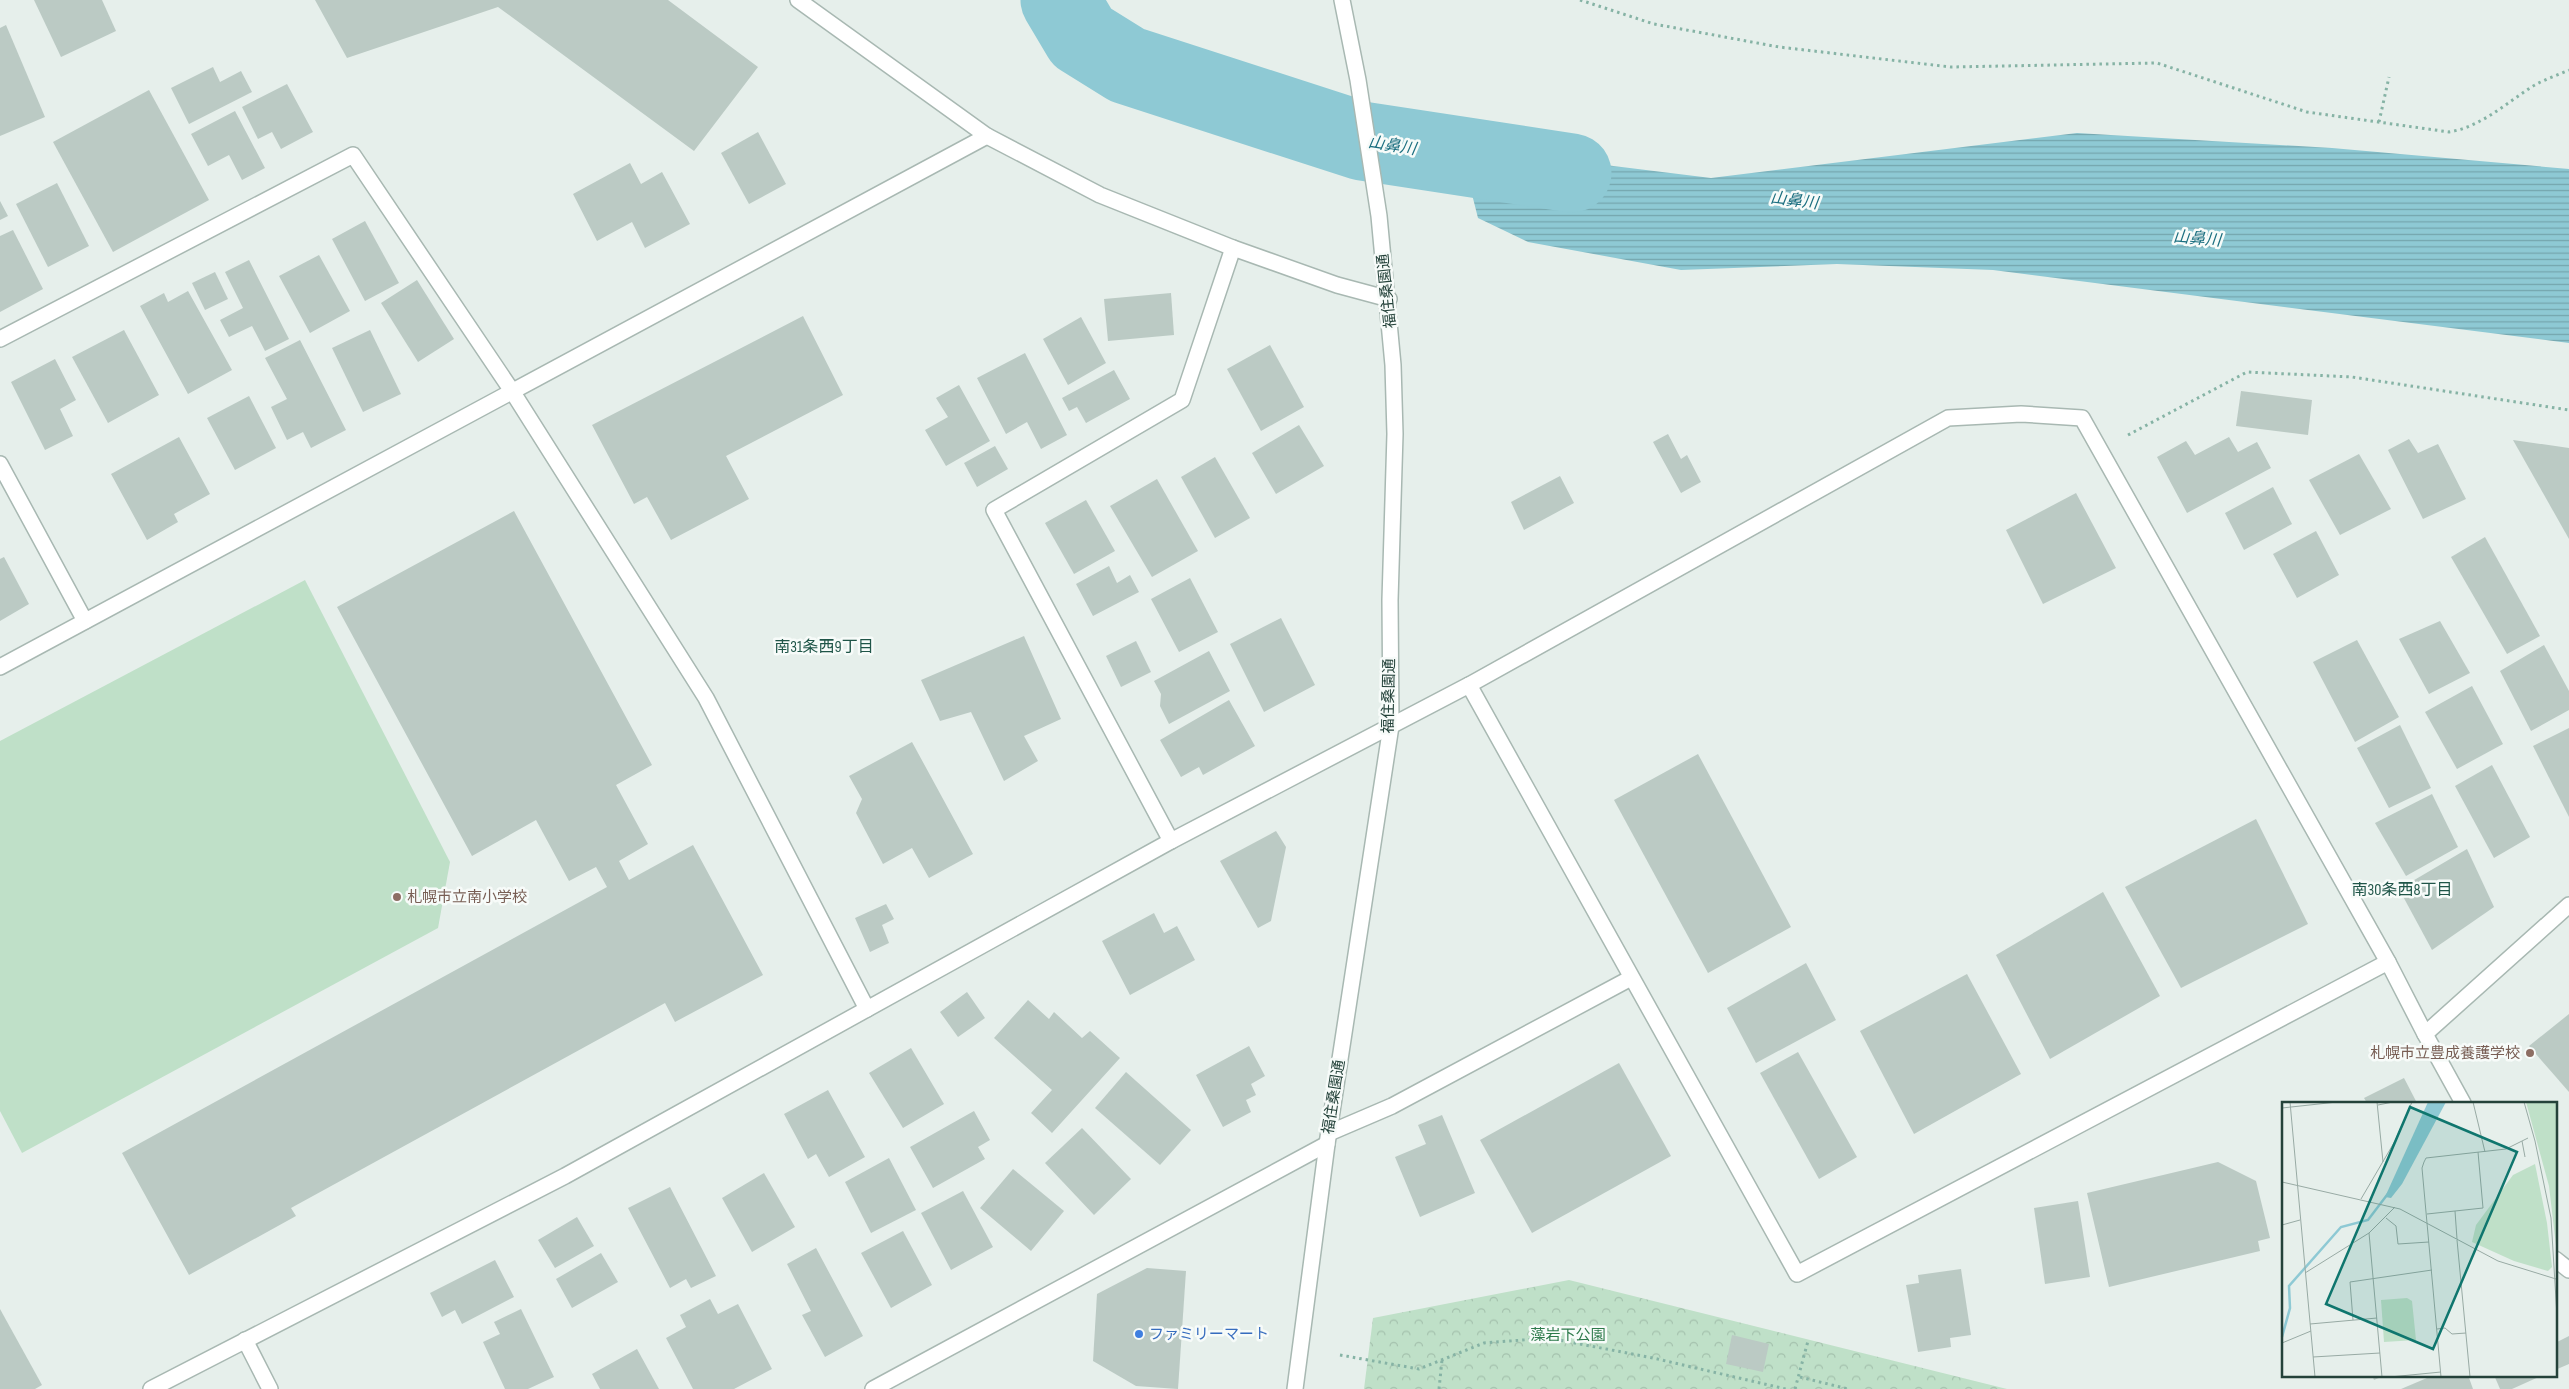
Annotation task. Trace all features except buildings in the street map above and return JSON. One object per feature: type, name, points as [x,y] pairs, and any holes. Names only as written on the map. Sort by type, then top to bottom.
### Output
[{"type":"street","points":[[798,0],[987,136],[1100,195],[1233,248],[1337,285],[1389,299]]},
{"type":"street","name":"福住桑園通","points":[[1296,1389],[1328,1139],[1391,726],[1390,600],[1395,434],[1389,299],[1379,216],[1358,80],[1342,0]]},
{"type":"street","points":[[0,667],[987,136]]},
{"type":"street","points":[[0,339],[353,155],[512,390],[706,698],[867,1009]]},
{"type":"street","points":[[1171,841],[994,510],[1182,400],[1233,248]]},
{"type":"street","points":[[151,1389],[565,1176],[1171,841],[1469,685],[1948,418],[2022,414],[2082,418],[2388,962],[2462,1102]]},
{"type":"street","points":[[0,464],[85,622]]},
{"type":"street","points":[[1469,685],[1797,1274],[2388,962]]},
{"type":"street","points":[[2425,1034],[2569,905]]},
{"type":"street","points":[[873,1389],[1328,1139],[1631,978]]},
{"type":"street","points":[[2556,1260],[2569,1270]]},
{"type":"street","points":[[245,1340],[270,1389]]},
{"type":"path","points":[[1580,0],[1654,24],[1779,47],[1951,67],[2157,63],[2286,107],[2449,132],[2465,129],[2480,122],[2532,86],[2569,70]]},
{"type":"path","points":[[2379,122],[2389,77]]},
{"type":"path","points":[[2127,435],[2247,372],[2352,377],[2569,410]]},
{"type":"path","points":[[1340,1355],[1419,1369],[1484,1343],[1549,1338],[1653,1358],[1786,1389]]},
{"type":"path","points":[[1795,1389],[1800,1377],[1808,1341]]},
{"type":"path","points":[[1439,1389],[1442,1360]]},
{"type":"path","points":[[1800,1377],[1848,1389]]},
{"type":"green space","points":[[305,580],[450,862],[438,928],[22,1153],[0,1111],[0,741]]},
{"type":"green space","name":"藻岩下公園","points":[[1569,1280],[2007,1389],[1364,1389],[1373,1318]]},
{"type":"water","points":[[2077,133],[2332,148],[2569,169],[2569,343],[1993,270],[1837,264],[1681,270],[1528,242],[1478,218],[1460,147],[1711,178]]},
{"type":"waterway","name":"山鼻川","points":[[1060,0],[1082,37],[1127,65],[1362,141],[1572,173]]},
{"type":"place","name":"札幌市立南小学校","points":[[397,897]]},
{"type":"place","name":"札幌市立豊成養護学校","points":[[2530,1053]]},
{"type":"place","name":"ファミリーマート","points":[[1139,1334]]},
{"type":"district","name":"南31条西9丁目","points":[[824,647]]},
{"type":"district","name":"南30条西8丁目","points":[[2402,890]]}]
